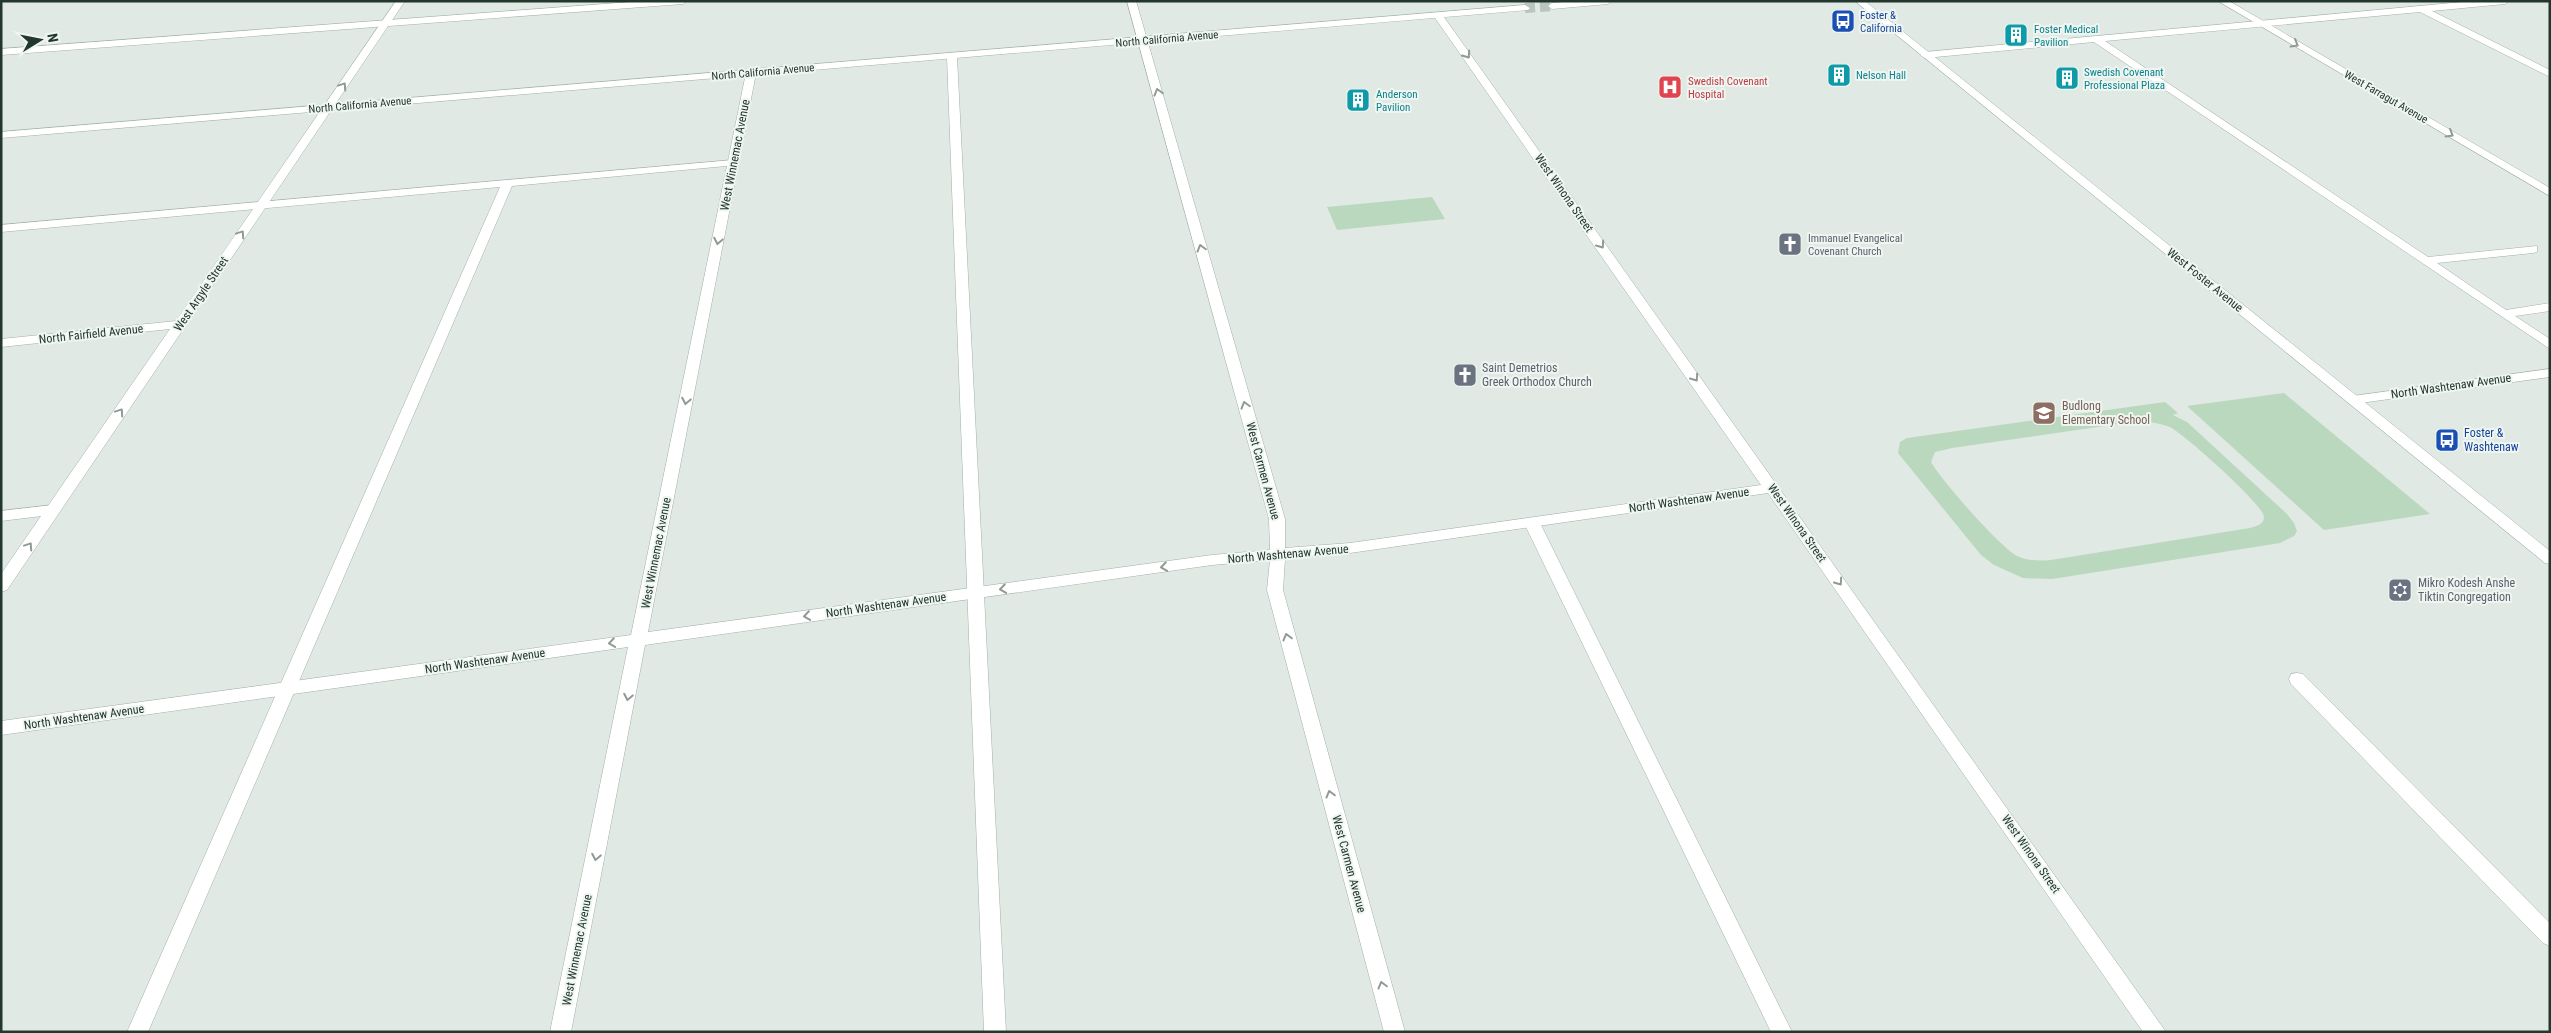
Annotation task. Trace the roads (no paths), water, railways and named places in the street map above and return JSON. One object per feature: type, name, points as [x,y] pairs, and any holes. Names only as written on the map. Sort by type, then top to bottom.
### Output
[{"type":"street","name":"West Argyle Street","points":[[1,586],[401,1]]},
{"type":"street","points":[[1,52],[683,1]]},
{"type":"street","name":"West Carmen Avenue","points":[[1131,1],[1277,519],[1278,556],[1275,590],[1395,1032]]},
{"type":"street","points":[[1552,6],[1608,1]]},
{"type":"street","name":"West Foster Avenue","points":[[1859,1],[2550,559]]},
{"type":"street","name":"West Farragut Avenue","points":[[2222,1],[2550,193]]},
{"type":"street","points":[[1925,54],[2505,1]]},
{"type":"street","name":"North California Avenue","points":[[1,135],[1525,8]]},
{"type":"street","points":[[2422,9],[2550,74]]},
{"type":"street","name":"West Winona Street","points":[[1438,15],[2156,1032]]},
{"type":"street","points":[[2096,39],[2550,345]]},
{"type":"street","points":[[952,57],[995,1032]]},
{"type":"street","name":"West Winnemac Avenue","points":[[560,1032],[751,73]]},
{"type":"street","points":[[1,229],[733,163]]},
{"type":"street","points":[[136,1032],[507,184]]},
{"type":"street","points":[[2426,261],[2533,249]]},
{"type":"street","points":[[2504,314],[2550,307]]},
{"type":"street","name":"North Fairfield Avenue","points":[[1,343],[180,324]]},
{"type":"street","name":"North Washtenaw Avenue","points":[[2353,400],[2550,373]]},
{"type":"street","name":"North Washtenaw Avenue","points":[[1,728],[1212,560],[1278,556],[1350,548],[1772,488]]},
{"type":"street","points":[[1,516],[53,510]]},
{"type":"street","points":[[1532,522],[1782,1032]]},
{"type":"street","points":[[2298,679],[2550,937]]},
{"type":"tunnel","points":[[1525,8],[1552,6]]},
{"type":"place","name":"Foster & California","points":[[1843,21]]},
{"type":"place","name":"Foster Medical Pavilion","points":[[2016,35]]},
{"type":"place","name":"Nelson Hall","points":[[1839,75]]},
{"type":"place","name":"Swedish Covenant Professional Plaza","points":[[2067,78]]},
{"type":"place","name":"Swedish Covenant Hospital","points":[[1670,87]]},
{"type":"place","name":"Anderson Pavilion","points":[[1358,100]]},
{"type":"place","name":"Immanuel Evangelical Covenant Church","points":[[1790,244]]},
{"type":"place","name":"Saint Demetrios Greek Orthodox Church","points":[[1465,375]]},
{"type":"place","name":"Budlong Elementary School","points":[[2044,413]]},
{"type":"place","name":"Foster & Washtenaw","points":[[2447,440]]},
{"type":"place","name":"Mikro Kodesh Anshe Tiktin Congregation","points":[[2400,590]]}]
